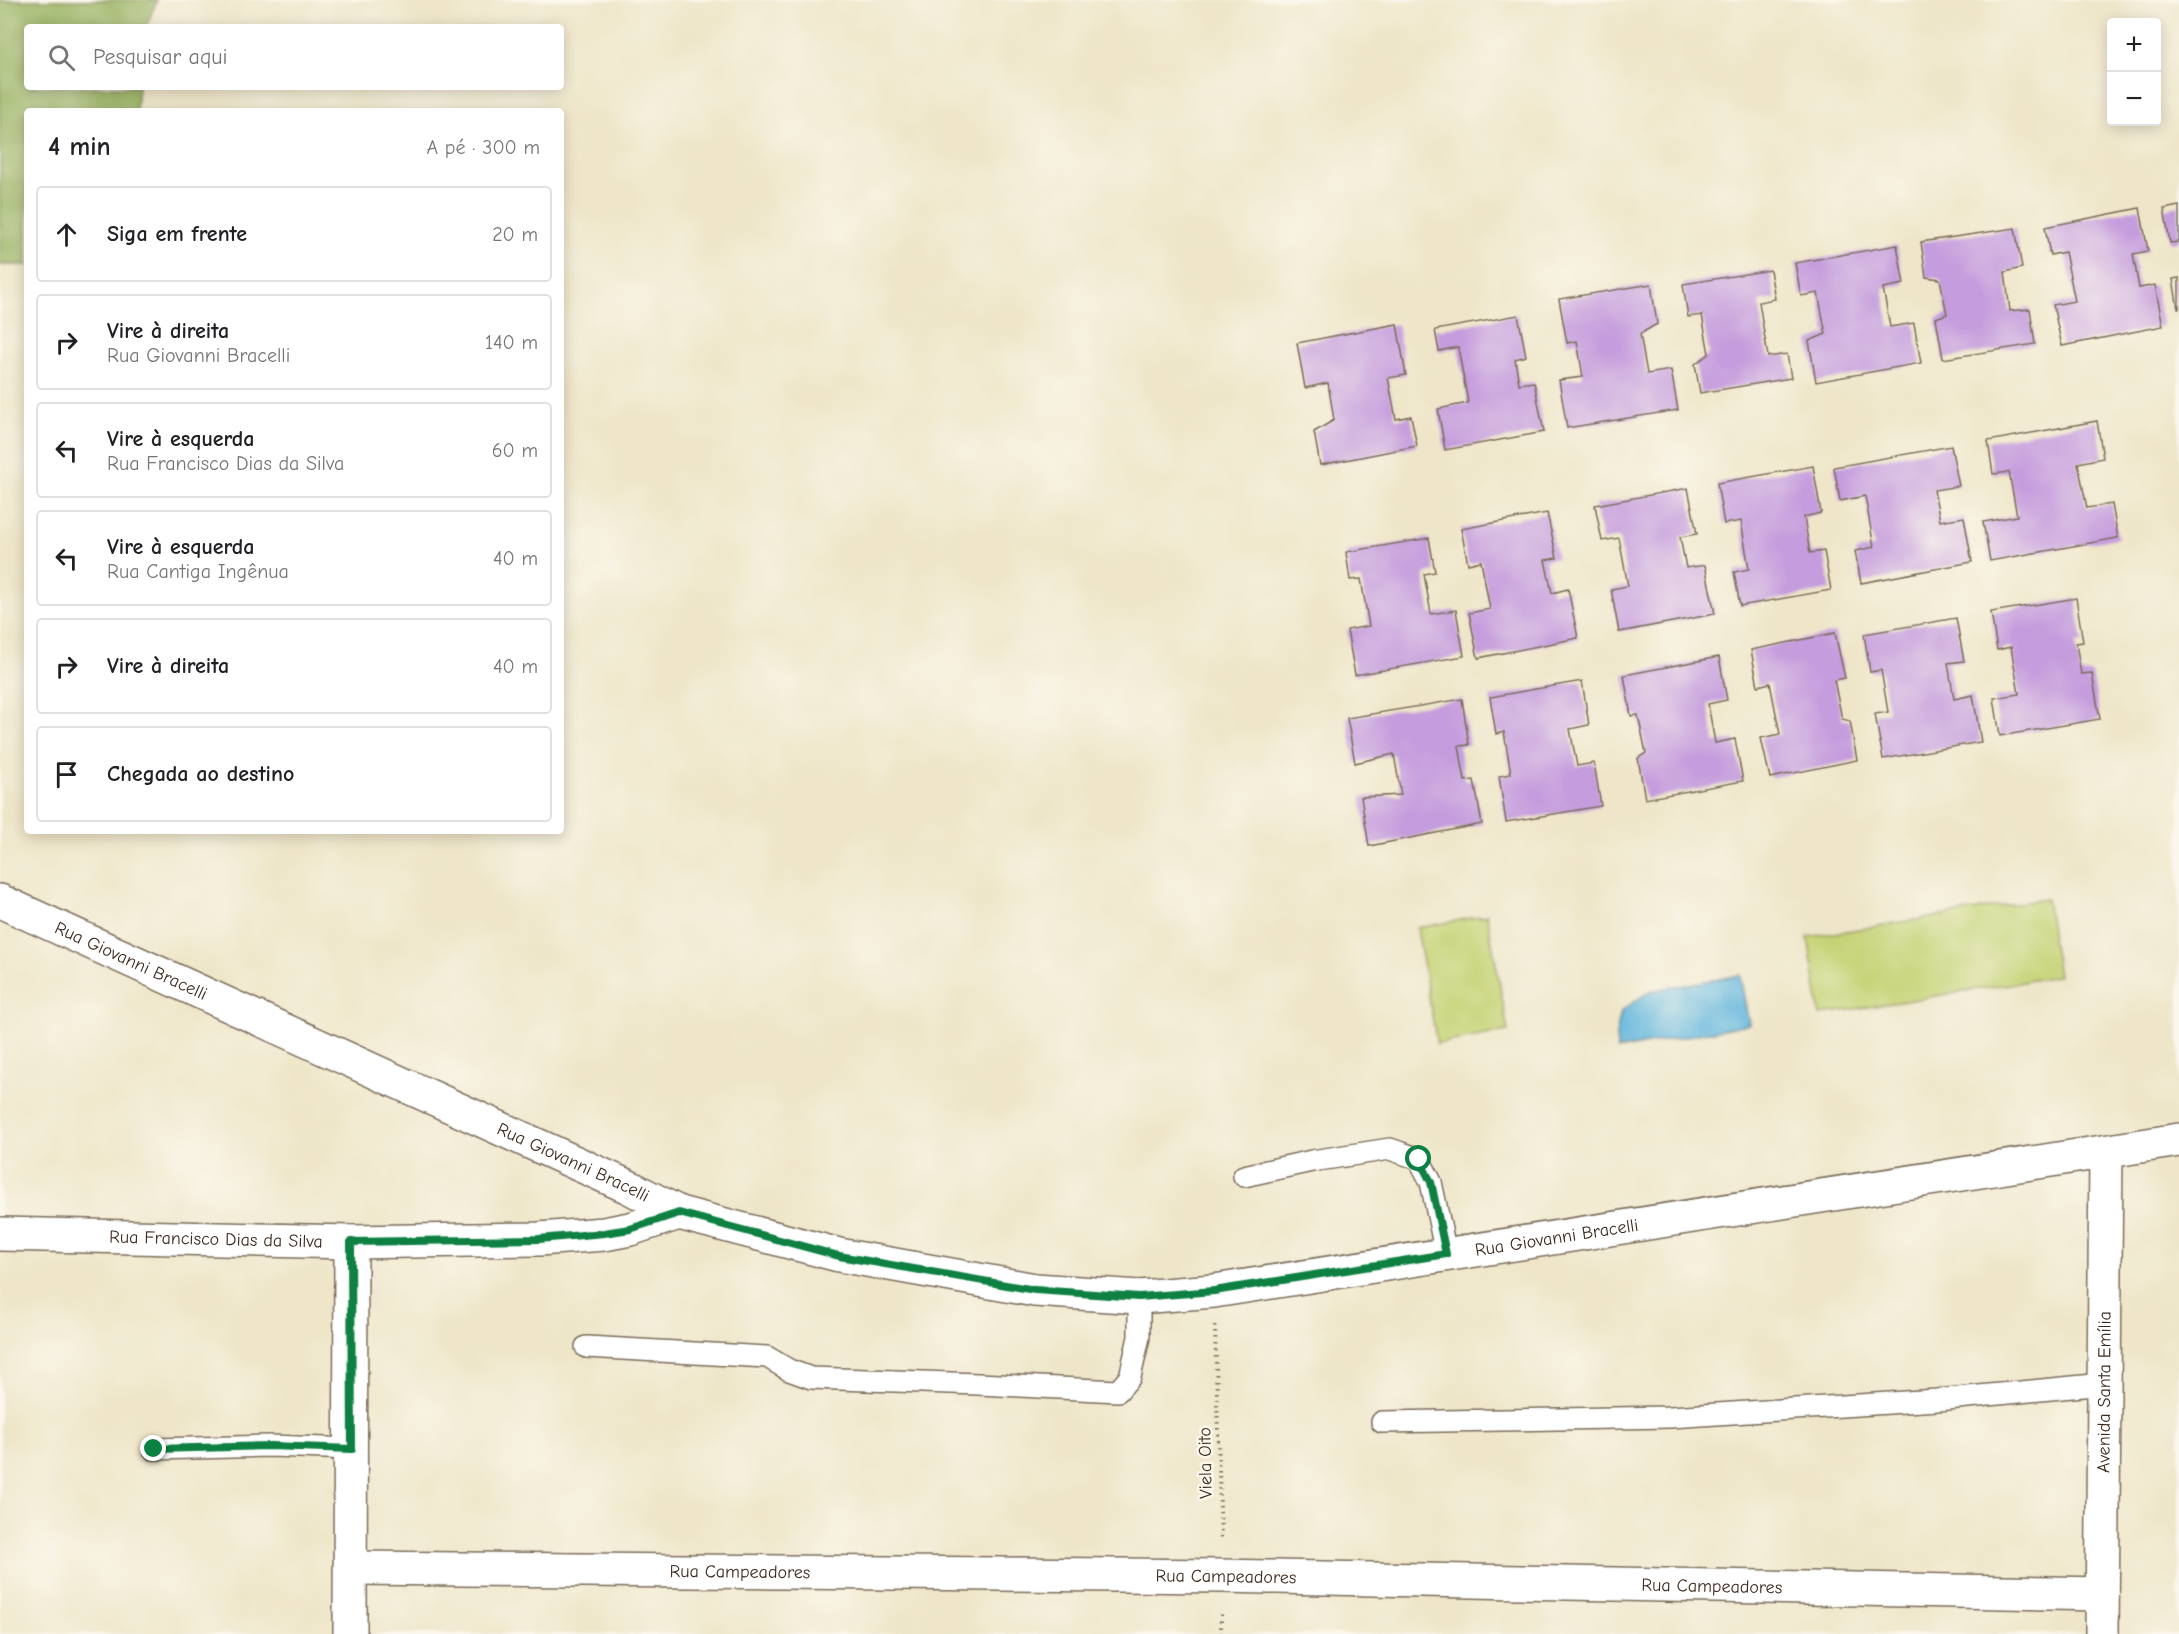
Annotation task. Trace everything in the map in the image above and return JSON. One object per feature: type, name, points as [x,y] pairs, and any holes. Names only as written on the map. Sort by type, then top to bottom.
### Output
[{"type":"street","name":"Rua Giovanni Bracelli","points":[[0,901],[631,1188],[679,1213],[839,1256],[1035,1290],[1139,1297],[1214,1291],[2179,1140]]},
{"type":"street","name":"Avenida Santa Emília","points":[[2102,1634],[2106,1152]]},
{"type":"street","name":"Rua Francisco Dias da Silva","points":[[0,1234],[351,1242],[539,1239],[630,1229],[679,1213]]},
{"type":"street","points":[[350,1634],[351,1242]]},
{"type":"street","name":"Rua Campeadores","points":[[351,1568],[1221,1576],[2102,1594]]},
{"type":"lane","points":[[1244,1176],[1312,1161],[1390,1149],[1419,1159],[1431,1182],[1446,1254]]},
{"type":"lane","points":[[586,1347],[767,1357],[789,1370],[811,1378],[1118,1391],[1130,1377],[1139,1337],[1139,1297]]},
{"type":"lane","points":[[1382,1422],[1670,1417],[1937,1400],[2104,1384]]},
{"type":"lane","points":[[154,1449],[271,1446],[352,1449]]},
{"type":"path","name":"Viela Oito","points":[[1214,1291],[1221,1634]]},
{"type":"green space","points":[[0,0],[157,0],[147,24],[24,24],[24,90],[138,90],[136,108],[24,108],[24,265],[0,265]]},
{"type":"green space","points":[[2046,899],[2058,976],[1820,1015],[1808,937]]},
{"type":"green space","points":[[1487,915],[1508,1031],[1437,1044],[1417,928]]},
{"type":"water","points":[[1740,975],[1749,1024],[1617,1050],[1616,1035],[1621,1011],[1650,991]]},
{"type":"building","points":[[2179,206],[2179,242],[2170,243],[2164,209]]},
{"type":"building","points":[[2140,208],[2148,251],[2133,254],[2139,288],[2155,285],[2163,326],[2062,346],[2053,305],[2075,301],[2065,252],[2050,255],[2045,227]]},
{"type":"building","points":[[2015,228],[2022,268],[2005,272],[2010,311],[2030,309],[2035,344],[1943,359],[1936,318],[1947,314],[1940,279],[1926,277],[1921,242]]},
{"type":"building","points":[[1897,245],[1904,284],[1883,288],[1890,327],[1914,323],[1921,363],[1816,382],[1809,341],[1826,334],[1818,293],[1801,296],[1795,263]]},
{"type":"building","points":[[1770,270],[1775,299],[1759,302],[1768,357],[1787,354],[1791,378],[1700,393],[1695,364],[1709,354],[1702,315],[1688,317],[1683,284]]},
{"type":"building","points":[[2179,278],[2179,309],[2178,309],[2173,279]]},
{"type":"building","points":[[1651,284],[1657,324],[1640,334],[1647,374],[1671,370],[1678,410],[1567,428],[1559,380],[1583,377],[1577,341],[1567,343],[1559,299]]},
{"type":"building","points":[[1518,315],[1526,356],[1515,359],[1519,384],[1534,382],[1544,432],[1445,450],[1438,409],[1468,403],[1458,347],[1439,351],[1435,330]]},
{"type":"building","points":[[1397,324],[1406,375],[1388,378],[1396,419],[1411,416],[1417,446],[1320,465],[1314,432],[1334,420],[1328,383],[1305,388],[1297,343]]},
{"type":"building","points":[[2097,421],[2103,458],[2078,463],[2087,508],[2112,504],[2118,538],[1990,561],[1983,522],[2017,516],[2009,472],[1993,474],[1988,441]]},
{"type":"building","points":[[1951,446],[1959,486],[1934,490],[1940,521],[1964,517],[1972,562],[1861,583],[1855,551],[1874,547],[1865,496],[1840,501],[1834,467]]},
{"type":"building","points":[[1813,466],[1821,513],[1804,517],[1810,553],[1824,551],[1831,590],[1740,606],[1734,572],[1749,569],[1741,521],[1724,524],[1717,483]]},
{"type":"building","points":[[1688,488],[1697,534],[1680,537],[1686,568],[1705,565],[1715,614],[1619,632],[1611,589],[1628,586],[1619,538],[1602,541],[1595,505]]},
{"type":"building","points":[[1547,513],[1557,558],[1545,560],[1552,593],[1568,589],[1578,638],[1478,658],[1469,613],[1490,609],[1481,561],[1468,564],[1461,529]]},
{"type":"building","points":[[1429,538],[1435,572],[1424,574],[1431,614],[1456,610],[1464,656],[1355,675],[1347,630],[1369,626],[1361,579],[1350,580],[1346,552]]},
{"type":"building","points":[[2076,598],[2083,642],[2076,643],[2081,674],[2092,673],[2100,719],[2000,736],[1994,698],[2019,694],[2011,647],[1997,650],[1991,612]]},
{"type":"building","points":[[1956,618],[1964,661],[1948,663],[1954,699],[1973,695],[1981,742],[1883,759],[1875,714],[1888,712],[1881,670],[1870,672],[1864,634]]},
{"type":"building","points":[[1835,633],[1845,678],[1834,680],[1842,719],[1850,721],[1857,760],[1770,778],[1761,738],[1780,734],[1770,683],[1758,686],[1751,650]]},
{"type":"building","points":[[1719,657],[1727,700],[1708,704],[1715,743],[1735,739],[1743,781],[1645,799],[1638,758],[1646,753],[1638,715],[1631,716],[1624,675]]},
{"type":"building","points":[[1582,681],[1589,725],[1570,729],[1577,766],[1594,763],[1601,806],[1506,822],[1499,776],[1511,774],[1504,732],[1496,734],[1490,697]]},
{"type":"building","points":[[1462,699],[1469,745],[1459,746],[1465,781],[1474,780],[1482,824],[1369,846],[1361,797],[1401,795],[1394,754],[1355,763],[1347,718]]},
{"type":"route","points":[[154,1449],[271,1446],[352,1449],[351,1242],[539,1239],[630,1229],[679,1213],[839,1256],[1035,1290],[1139,1297],[1214,1291],[1446,1254],[1431,1182],[1419,1159]]}]
